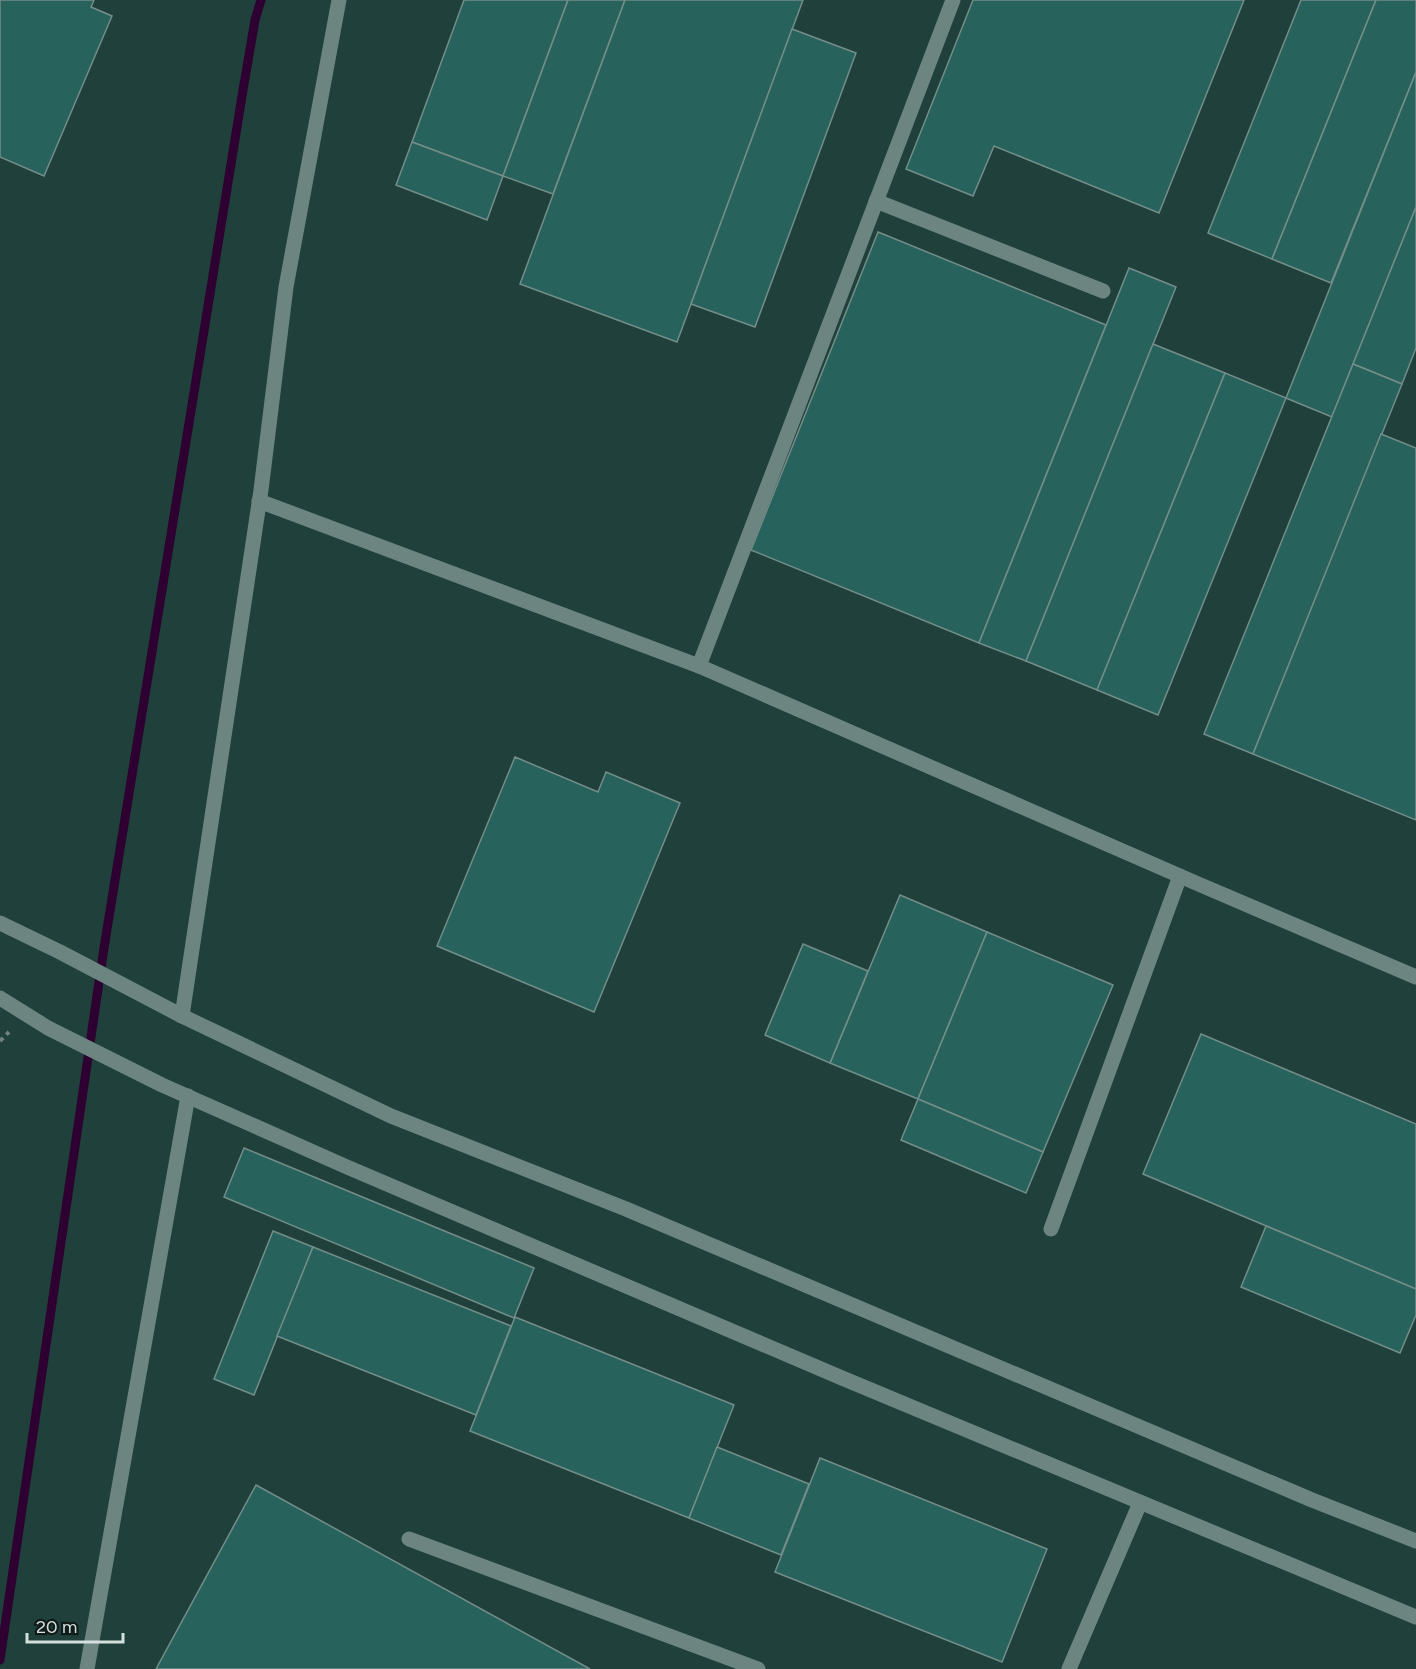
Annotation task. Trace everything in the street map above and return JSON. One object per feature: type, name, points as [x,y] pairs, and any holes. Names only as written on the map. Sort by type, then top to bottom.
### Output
[{"type":"street","points":[[183,1016],[259,501],[286,287],[339,0]]},
{"type":"street","points":[[699,666],[953,0]]},
{"type":"street","points":[[876,201],[1103,291]]},
{"type":"street","points":[[259,501],[699,666],[1416,977]]},
{"type":"street","points":[[1052,1229],[1180,876]]},
{"type":"street","points":[[0,924],[60,952],[183,1016],[391,1116],[626,1209],[1312,1500],[1416,1541]]},
{"type":"street","points":[[0,998],[48,1028],[162,1085],[346,1167],[842,1378],[1416,1617]]},
{"type":"street","points":[[87,1669],[188,1096]]},
{"type":"street","points":[[1069,1669],[1140,1503]]},
{"type":"street","points":[[409,1539],[758,1669]]},
{"type":"shaded area","points":[[0,0],[1416,0],[1416,1669],[0,1669]]},
{"type":"building","points":[[0,0],[94,0],[91,7],[112,16],[44,176],[0,157]]},
{"type":"building","points":[[464,0],[568,0],[503,176],[412,142]]},
{"type":"building","points":[[568,0],[625,0],[553,194],[503,176]]},
{"type":"building","points":[[625,0],[803,0],[677,342],[520,284]]},
{"type":"building","points":[[973,0],[1244,0],[1159,213],[994,146],[973,196],[906,169]]},
{"type":"building","points":[[1301,0],[1376,0],[1272,259],[1208,233]]},
{"type":"building","points":[[1376,0],[1416,0],[1416,72],[1331,283],[1272,259]]},
{"type":"building","points":[[792,29],[856,53],[755,327],[691,304]]},
{"type":"building","points":[[1416,72],[1416,207],[1332,417],[1286,398]]},
{"type":"building","points":[[412,142],[503,176],[487,220],[396,185]]},
{"type":"building","points":[[1416,207],[1416,348],[1402,384],[1353,364]]},
{"type":"building","points":[[878,232],[1106,325],[979,643],[751,550]]},
{"type":"building","points":[[1129,268],[1176,287],[1026,661],[979,643]]},
{"type":"building","points":[[1153,344],[1225,373],[1097,690],[1026,661]]},
{"type":"building","points":[[1353,364],[1402,384],[1253,754],[1204,734]]},
{"type":"building","points":[[1225,373],[1286,398],[1158,715],[1097,690]]},
{"type":"building","points":[[1381,434],[1416,448],[1416,820],[1253,754]]},
{"type":"building","points":[[515,757],[598,792],[606,772],[680,803],[594,1012],[437,946]]},
{"type":"building","points":[[900,895],[987,932],[918,1099],[830,1063]]},
{"type":"building","points":[[987,932],[1113,985],[1043,1152],[918,1099]]},
{"type":"building","points":[[803,944],[868,971],[830,1063],[765,1035]]},
{"type":"building","points":[[1201,1034],[1416,1124],[1416,1289],[1143,1174]]},
{"type":"building","points":[[918,1099],[1043,1152],[1026,1193],[901,1140]]},
{"type":"building","points":[[244,1148],[534,1268],[514,1318],[224,1197]]},
{"type":"building","points":[[1266,1226],[1416,1289],[1416,1315],[1400,1353],[1241,1287]]},
{"type":"building","points":[[273,1231],[313,1247],[254,1395],[214,1379]]},
{"type":"building","points":[[313,1247],[511,1326],[476,1415],[277,1336]]},
{"type":"building","points":[[515,1317],[734,1405],[689,1518],[470,1431]]},
{"type":"building","points":[[717,1447],[809,1484],[781,1555],[689,1518]]},
{"type":"building","points":[[820,1458],[1047,1549],[1002,1662],[775,1572]]},
{"type":"building","points":[[256,1485],[590,1669],[156,1669]]},
{"type":"waterway","points":[[0,1660],[104,948],[243,90],[255,20],[261,0]]}]
